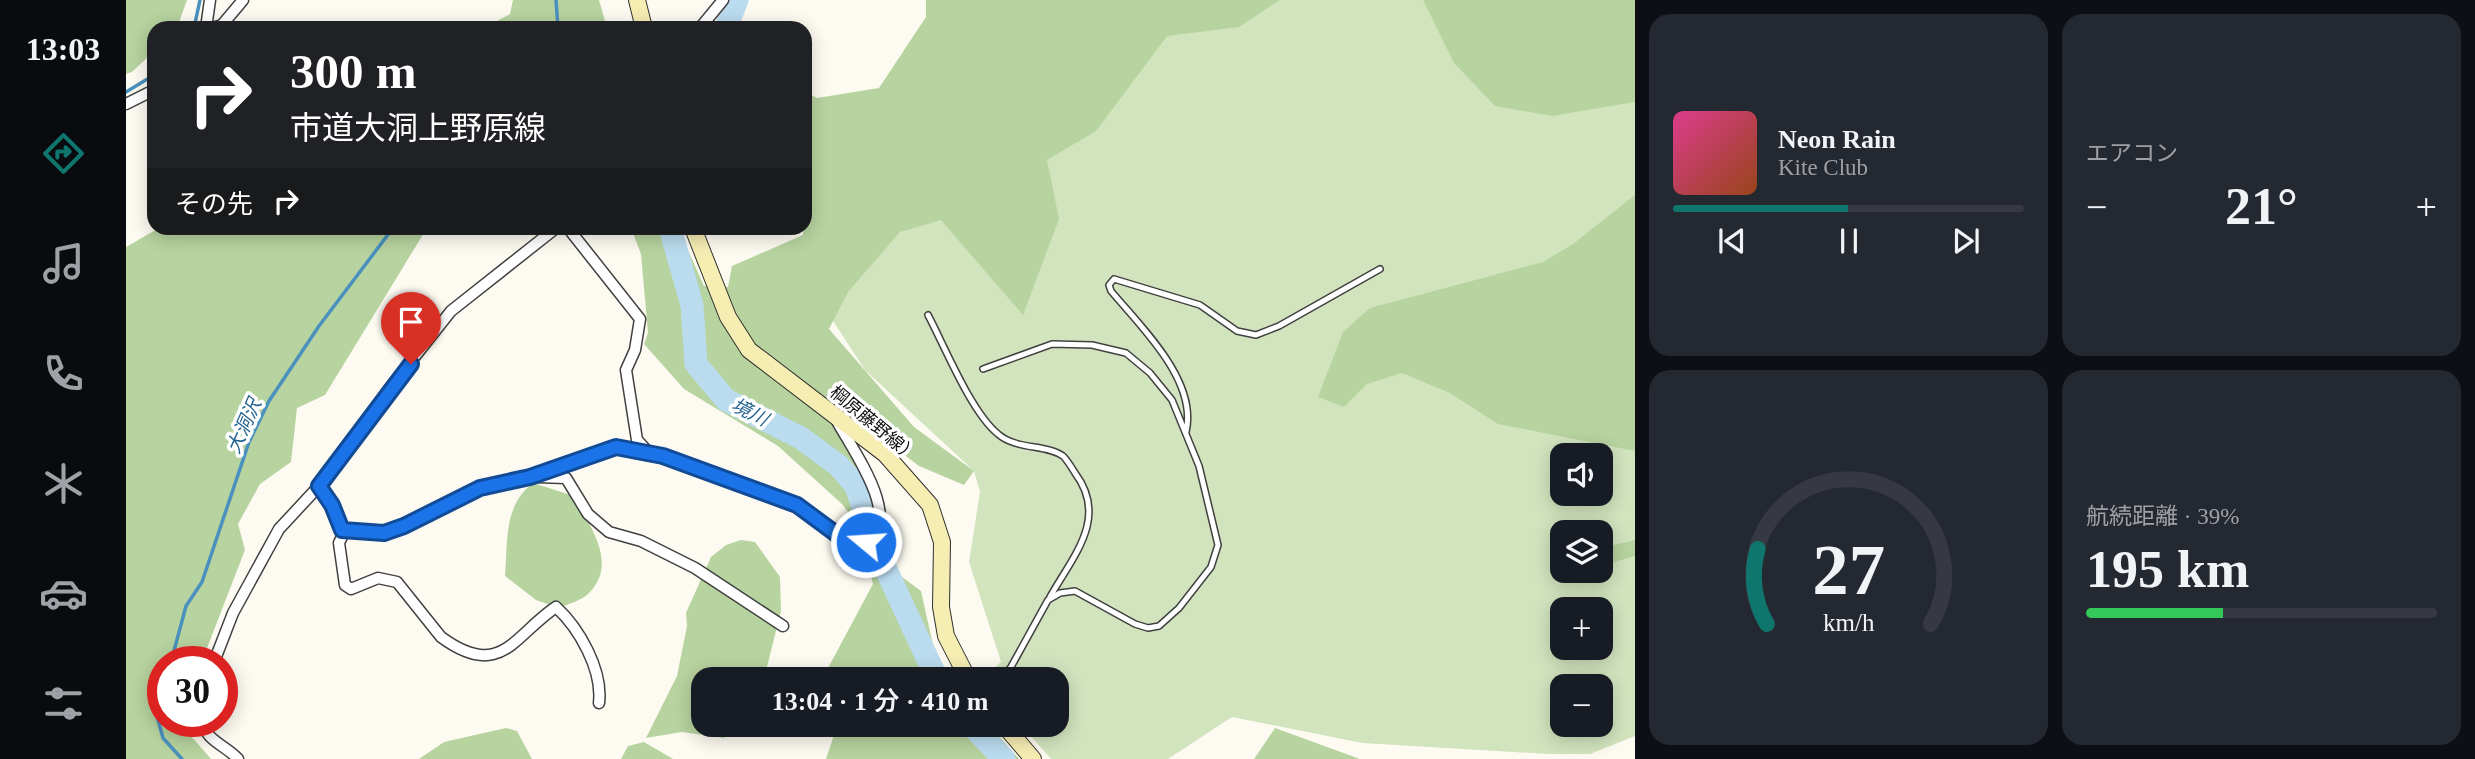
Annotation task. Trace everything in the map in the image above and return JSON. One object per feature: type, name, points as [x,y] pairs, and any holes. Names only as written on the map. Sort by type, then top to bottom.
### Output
[{"type":"main road","points":[[638,0],[643,21]]},
{"type":"main road","name":"棡原藤野線）","points":[[696,235],[728,317],[748,350],[832,411],[900,468],[930,505],[942,542],[941,607],[944,629],[951,651],[961,667]]},
{"type":"main road","points":[[1014,737],[1033,759]]},
{"type":"street","points":[[207,21],[210,0]]},
{"type":"street","points":[[225,21],[243,0]]},
{"type":"street","points":[[706,21],[723,0]]},
{"type":"street","points":[[126,104],[147,94]]},
{"type":"street","points":[[220,646],[233,613],[272,539],[319,486],[389,389],[451,311],[547,235]]},
{"type":"street","points":[[574,235],[640,319],[635,350],[626,370],[637,440],[649,453]]},
{"type":"street","points":[[345,530],[384,533],[404,526],[480,488],[530,477],[611,447],[649,453],[797,505],[843,539],[861,544],[870,539],[878,528],[878,499],[832,411]]},
{"type":"street","points":[[530,477],[566,478],[588,514],[608,532],[641,541],[695,568],[783,626]]},
{"type":"street","points":[[319,486],[345,530]]},
{"type":"street","points":[[345,530],[339,543],[345,585],[351,589],[378,578],[397,582],[441,637],[450,644],[495,654],[509,649],[556,607],[567,617],[586,648],[597,676],[599,703]]},
{"type":"street","points":[[210,737],[239,759]]},
{"type":"lane","points":[[1186,432],[1190,414],[1184,394],[1167,363],[1111,291],[1109,285],[1114,279],[1200,305],[1237,331],[1256,335],[1279,326],[1380,269]]},
{"type":"lane","points":[[928,315],[984,418],[997,434],[1011,443],[1062,455],[1083,484],[1092,514],[1082,539],[1011,667]]},
{"type":"lane","points":[[983,369],[1052,344],[1092,345],[1126,353],[1150,373],[1172,400],[1199,466],[1218,545],[1211,567],[1179,608],[1159,626],[1148,628],[1075,591],[1060,593],[1048,600]]},
{"type":"green space","points":[[126,0],[187,0],[180,21],[147,21],[147,58],[132,72],[126,74]]},
{"type":"green space","points":[[513,0],[599,0],[605,21],[497,21],[510,14]]},
{"type":"green space","points":[[926,0],[1280,0],[1239,27],[1167,36],[1096,131],[1047,160],[1059,219],[1023,315],[941,220],[900,232],[848,292],[829,329],[914,427],[974,471],[964,485],[919,466],[862,423],[854,462],[898,574],[921,591],[937,663],[940,667],[829,667],[873,584],[865,551],[866,535],[842,504],[778,446],[684,389],[644,344],[648,333],[641,254],[634,235],[681,235],[704,286],[728,287],[732,266],[803,235],[812,235],[812,96],[817,98],[879,88],[926,17]]},
{"type":"green space","points":[[1077,0],[1635,0],[1635,736],[1590,754],[1549,754],[1362,743],[1232,717],[1168,759],[1051,759],[1032,737],[1069,737],[1069,667],[995,667],[1001,662],[969,562],[980,492],[974,471],[865,370],[824,307]]},
{"type":"green space","points":[[1423,0],[1635,0],[1635,102],[1552,116],[1495,106],[1454,63]]},
{"type":"green space","points":[[1635,195],[1635,451],[1613,447],[1613,443],[1594,443],[1498,424],[1450,393],[1402,373],[1367,384],[1344,407],[1318,397],[1343,332],[1370,308],[1543,262],[1573,244]]},
{"type":"green space","points":[[147,235],[423,235],[325,395],[297,408],[291,462],[260,484],[238,524],[245,550],[208,646],[147,646],[147,737],[192,737],[211,759],[126,759],[126,247]]},
{"type":"green space","points":[[533,483],[574,496],[593,532],[601,557],[598,581],[589,593],[559,608],[536,600],[505,576],[507,538],[512,514],[516,502]]},
{"type":"green space","points":[[741,540],[755,542],[780,577],[781,611],[767,667],[691,667],[691,733],[682,732],[646,738],[677,676],[687,626],[686,613],[711,557],[726,545]]},
{"type":"green space","points":[[1635,540],[1635,556],[1613,562],[1613,545]]},
{"type":"green space","points":[[506,728],[517,731],[532,759],[419,759],[444,742]]},
{"type":"green space","points":[[1275,728],[1360,759],[1254,759]]},
{"type":"green space","points":[[833,737],[1000,737],[1019,759],[826,759]]},
{"type":"green space","points":[[644,742],[673,759],[621,759],[628,746]]},
{"type":"waterway","points":[[196,21],[200,0]]},
{"type":"waterway","name":"大洞沢","points":[[556,0],[558,21]]},
{"type":"waterway","name":"境川","points":[[729,21],[737,0]]},
{"type":"waterway","points":[[126,92],[147,79]]},
{"type":"waterway","name":"大洞沢","points":[[175,646],[186,606],[202,582],[249,442],[269,401],[319,326],[388,235]]},
{"type":"waterway","name":"境川","points":[[672,235],[692,305],[696,364],[726,400],[801,438],[839,466],[856,486],[869,525]]},
{"type":"waterway","name":"境川","points":[[876,548],[931,667]]},
{"type":"waterway","name":"大洞沢","points":[[163,737],[182,759]]},
{"type":"waterway","name":"境川","points":[[983,737],[1004,759]]},
{"type":"route","points":[[411,364],[398,382],[389,389],[319,486],[332,505],[342,530],[384,533],[404,526],[480,488],[530,477],[600,450],[616,447],[663,456],[797,505],[827,524],[843,539],[861,544],[866,542]]}]
